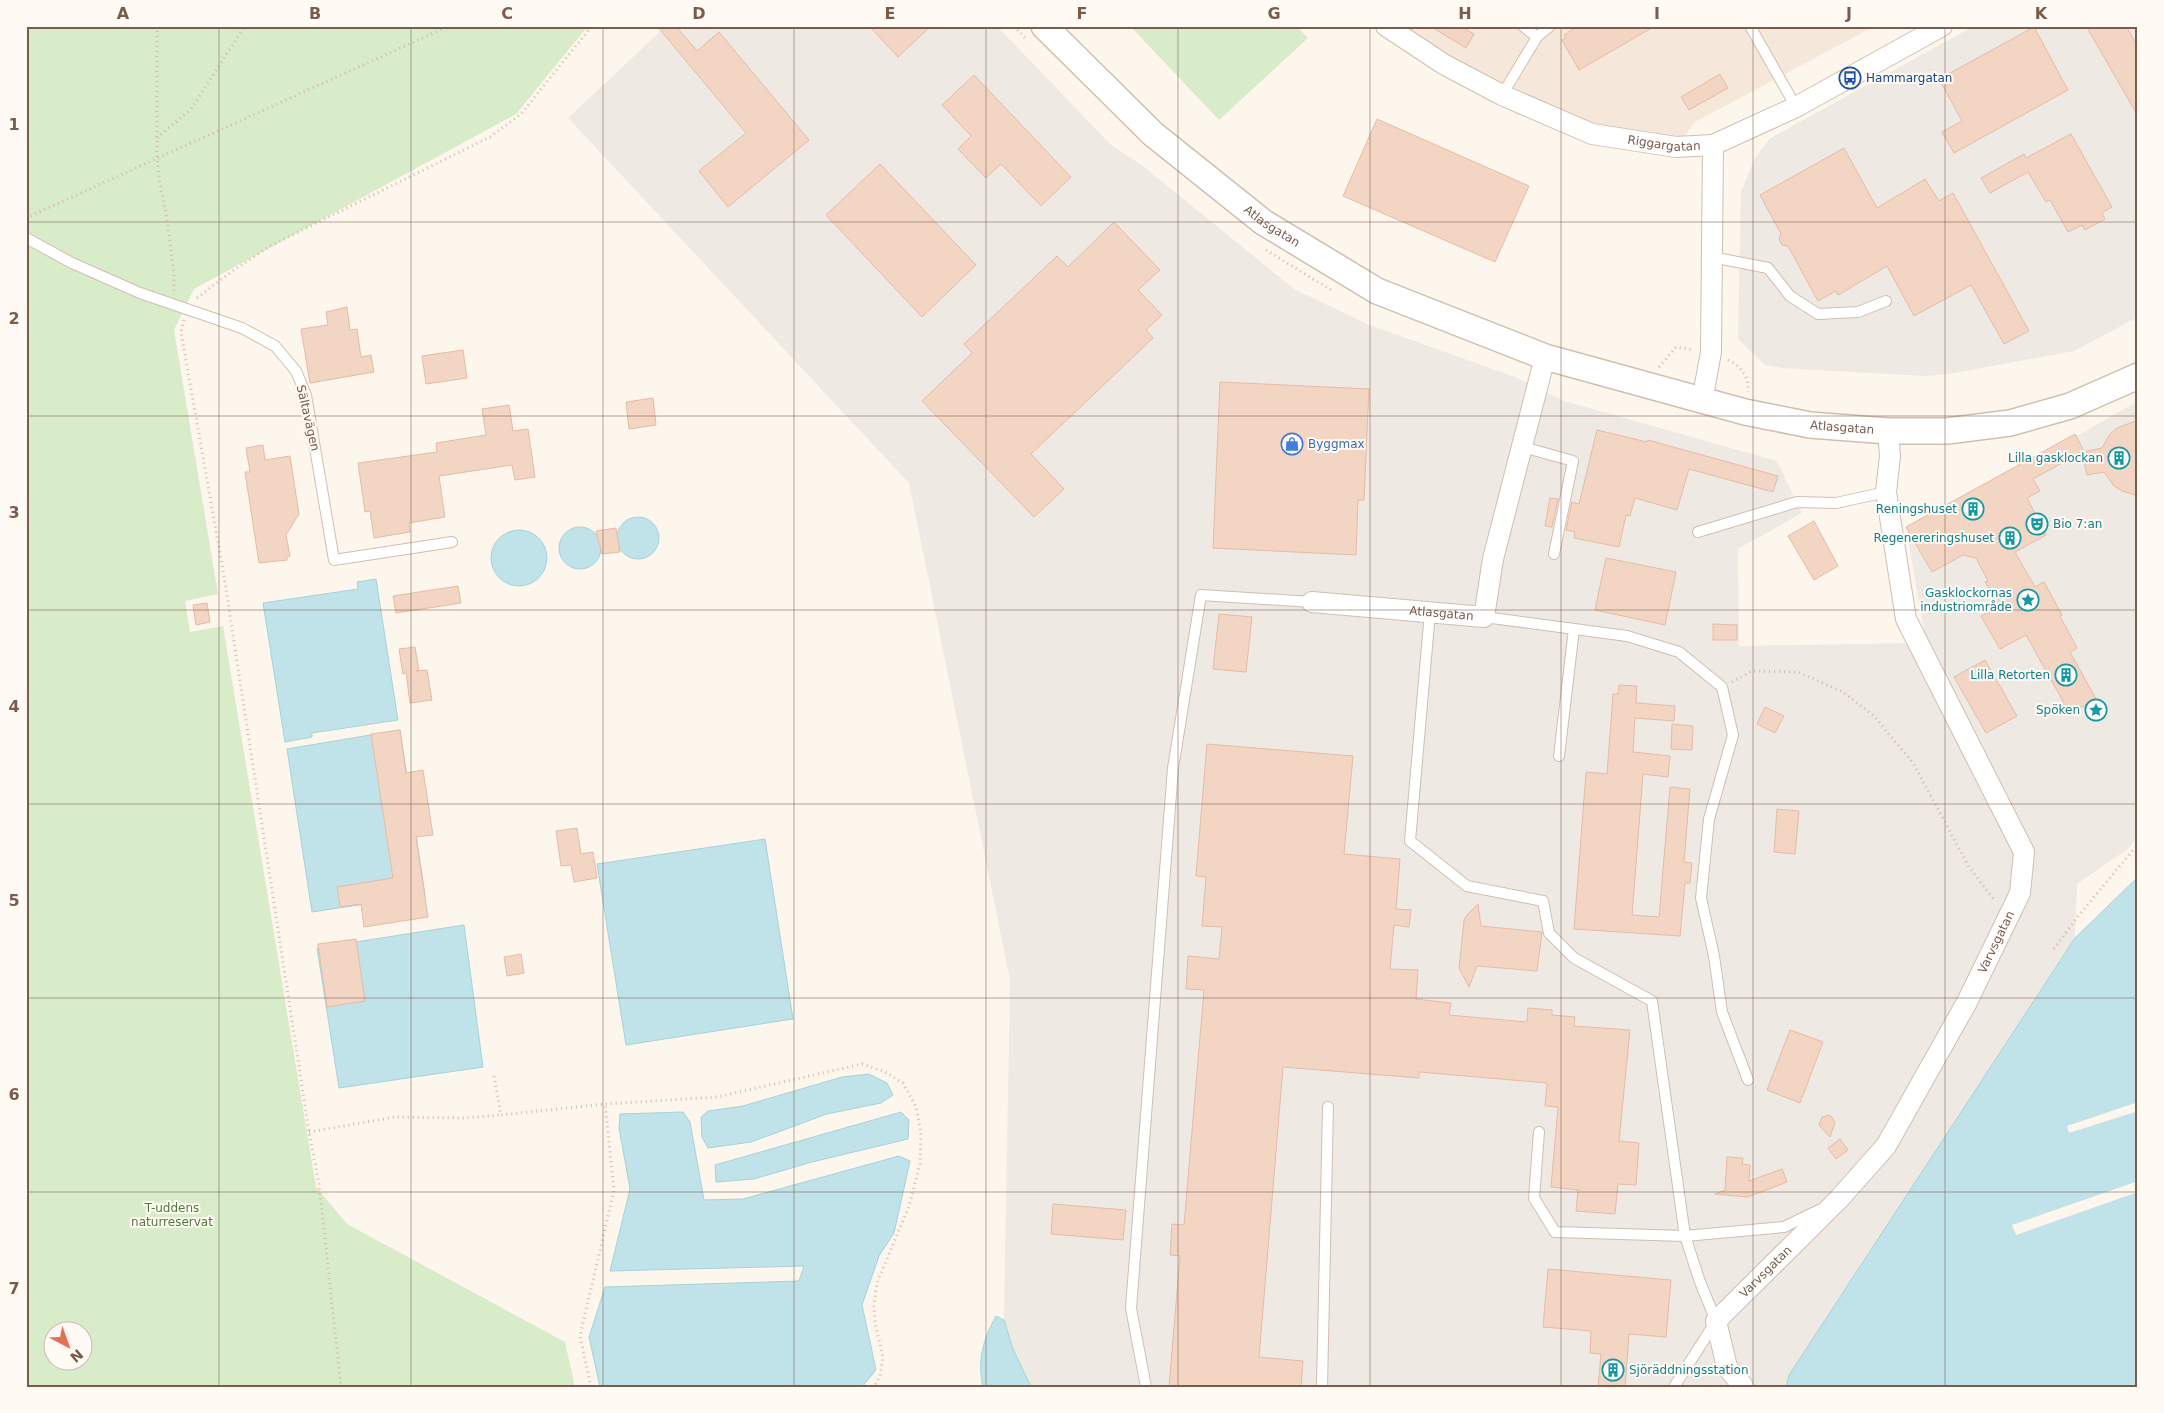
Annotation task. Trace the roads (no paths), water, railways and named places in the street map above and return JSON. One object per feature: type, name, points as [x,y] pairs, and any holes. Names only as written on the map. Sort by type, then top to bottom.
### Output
[{"type":"street","name":"Riggargatan","points":[[1396,29],[1445,65],[1502,95],[1592,134],[1676,148],[1713,145],[1796,107],[1942,26]]},
{"type":"street","name":"Atlasgatan","points":[[1036,33],[1153,134],[1263,222],[1377,291],[1545,357],[1746,412],[1810,425],[1888,431],[1947,431],[2010,423],[2070,406],[2138,376]]},
{"type":"street","points":[[1702,400],[1711,352],[1713,145]]},
{"type":"street","name":"Atlasgatan","points":[[1312,602],[1484,617],[1493,559],[1545,357]]},
{"type":"street","name":"Varvsgatan","points":[[1716,1321],[1838,1200],[1886,1146],[1967,1002],[2020,893],[2024,852],[1906,619],[1886,492],[1890,456],[1888,431]]},
{"type":"street","points":[[1716,1321],[1727,1366],[1743,1386]]},
{"type":"lane","points":[[1523,26],[1537,37]]},
{"type":"lane","points":[[1502,95],[1537,37],[1550,26]]},
{"type":"lane","points":[[1750,26],[1796,107]]},
{"type":"lane","name":"Sältavägen","points":[[26,238],[72,263],[140,293],[242,328],[275,346],[296,371],[306,395],[334,560],[452,542]]},
{"type":"lane","points":[[1712,257],[1768,268],[1790,296],[1818,314],[1858,312],[1886,301]]},
{"type":"lane","points":[[1523,447],[1573,460],[1554,554]]},
{"type":"lane","points":[[1698,532],[1797,502],[1836,503],[1886,492]]},
{"type":"lane","points":[[1146,1387],[1131,1308],[1173,768],[1201,595],[1312,602]]},
{"type":"lane","points":[[1430,612],[1410,841],[1466,886],[1543,901],[1549,933],[1574,958],[1652,1001],[1685,1236],[1700,1282],[1716,1321],[1674,1387]]},
{"type":"lane","points":[[1484,617],[1627,636],[1680,652],[1722,687],[1733,735],[1709,819],[1701,898],[1714,956],[1722,1012],[1748,1080]]},
{"type":"lane","points":[[1559,756],[1574,629]]},
{"type":"lane","points":[[1322,1387],[1328,1107]]},
{"type":"lane","points":[[1539,1132],[1534,1198],[1555,1232],[1685,1236],[1784,1227],[1838,1200]]},
{"type":"water","points":[[642,517],[650,520],[656,526],[659,538],[656,550],[650,556],[634,559],[626,556],[620,550],[617,534],[620,526],[626,520]]},
{"type":"water","points":[[584,527],[592,530],[598,536],[601,548],[598,560],[592,566],[576,569],[568,566],[562,560],[559,544],[562,536],[568,530]]},
{"type":"water","points":[[519,530],[530,532],[539,538],[545,547],[547,558],[545,569],[539,578],[530,584],[519,586],[508,584],[499,578],[493,569],[491,558],[493,547],[499,538],[508,532]]},
{"type":"water","points":[[376,579],[398,720],[312,733],[312,737],[285,742],[263,603],[358,589],[357,582]]},
{"type":"water","points":[[400,730],[425,895],[312,912],[287,749]]},
{"type":"water","points":[[765,839],[793,1019],[626,1045],[597,864]]},
{"type":"water","points":[[2138,877],[2138,1387],[1786,1387],[1789,1375],[2075,938]]},
{"type":"water","points":[[464,925],[483,1067],[339,1088],[317,948]]},
{"type":"water","points":[[869,1074],[887,1083],[893,1095],[881,1103],[827,1114],[751,1142],[708,1148],[702,1137],[701,1117],[708,1111],[743,1106],[842,1077]]},
{"type":"water","points":[[683,1112],[690,1122],[704,1200],[743,1199],[899,1156],[910,1161],[894,1233],[879,1256],[862,1305],[876,1370],[862,1387],[600,1387],[589,1337],[605,1287],[799,1281],[804,1266],[610,1271],[630,1189],[619,1128],[620,1114]]},
{"type":"water","points":[[901,1112],[909,1120],[908,1139],[812,1162],[754,1179],[716,1182],[715,1165]]},
{"type":"water","points":[[996,1316],[1004,1320],[1013,1349],[1031,1387],[983,1387],[981,1377],[982,1350]]},
{"type":"place","name":"Hammargatan","points":[[1850,78]]},
{"type":"place","name":"Byggmax","points":[[1292,444]]},
{"type":"place","name":"Lilla gasklockan","points":[[2119,458]]},
{"type":"place","name":"Reningshuset","points":[[1973,509]]},
{"type":"place","name":"Bio 7:an","points":[[2037,524]]},
{"type":"place","name":"Regenereringshuset","points":[[2010,538]]},
{"type":"place","name":"Gasklockornas industriområde","points":[[2028,600]]},
{"type":"place","name":"Lilla Retorten","points":[[2066,675]]},
{"type":"place","name":"Spöken","points":[[2096,710]]},
{"type":"place","name":"Sjöräddningsstation","points":[[1613,1370]]},
{"type":"park label","name":"T-uddens naturreservat","points":[[172,1215]]}]
